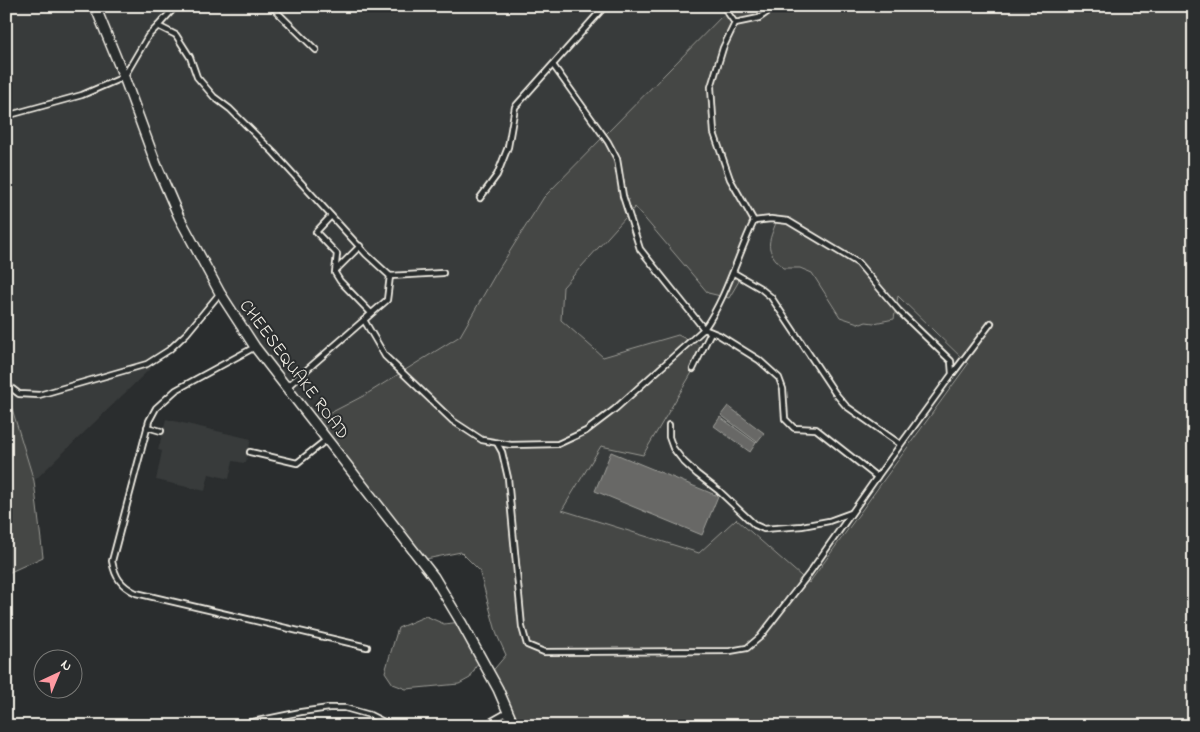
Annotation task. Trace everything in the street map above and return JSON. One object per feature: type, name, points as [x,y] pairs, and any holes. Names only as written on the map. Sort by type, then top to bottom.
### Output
[{"type":"street","name":"CHEESEQUAKE ROAD","points":[[95,6],[179,218],[220,293],[255,347],[434,577],[498,689],[512,725]]},
{"type":"lane","points":[[6,116],[82,95],[124,77],[148,36],[176,6]]},
{"type":"lane","points":[[271,6],[316,50]]},
{"type":"lane","points":[[480,198],[497,175],[508,147],[516,107],[605,6]]},
{"type":"lane","points":[[723,6],[735,23]]},
{"type":"lane","points":[[735,23],[759,18],[776,6]]},
{"type":"lane","points":[[735,23],[723,48],[711,87],[714,133],[730,179],[754,220]]},
{"type":"lane","points":[[158,26],[176,35],[190,57],[197,77],[214,97],[230,109],[274,153],[331,216],[390,276],[443,273]]},
{"type":"lane","points":[[553,65],[608,142],[617,159],[624,196],[640,249],[704,329],[719,335],[760,360],[779,378],[783,389],[785,419],[794,428],[816,429],[877,478]]},
{"type":"lane","points":[[331,216],[316,232],[337,254],[335,273],[340,281],[371,313]]},
{"type":"lane","points":[[364,320],[386,356],[453,421],[482,440],[511,445],[558,444],[586,431],[615,409],[704,329],[712,318],[734,272],[754,220]]},
{"type":"lane","points":[[754,220],[788,220],[858,263],[899,311],[951,361],[952,374]]},
{"type":"lane","points":[[336,270],[360,246]]},
{"type":"lane","points":[[734,272],[771,297],[835,393],[846,406],[900,444]]},
{"type":"lane","points":[[286,388],[387,300],[390,276]]},
{"type":"lane","points":[[6,384],[19,394],[39,395],[147,364],[169,350],[187,333],[220,293]]},
{"type":"lane","points":[[497,443],[502,452],[508,478],[522,627],[527,644],[544,652],[730,651],[747,648],[760,638],[808,575],[900,444],[991,323]]},
{"type":"lane","points":[[692,369],[711,332]]},
{"type":"lane","points":[[255,347],[176,390],[156,408],[147,427],[112,561],[117,579],[126,588],[136,593],[367,647]]},
{"type":"lane","points":[[669,425],[669,437],[673,448],[684,462],[720,491],[755,525],[764,529],[802,526],[829,521],[853,512]]},
{"type":"lane","points":[[147,427],[161,431]]},
{"type":"lane","points":[[250,452],[297,463],[326,440]]},
{"type":"lane","points":[[233,726],[329,708],[345,708],[364,713],[392,726]]},
{"type":"lane","points":[[483,726],[508,712]]},
{"type":"shaded area","points":[[6,6],[732,6],[544,197],[495,274],[460,336],[365,395],[313,422],[220,294],[187,333],[34,481],[6,389]]},
{"type":"shaded area","points":[[732,6],[1194,6],[1194,726],[514,726],[490,674],[506,655],[497,635],[479,570],[461,552],[421,560],[313,422],[365,395],[460,336],[495,275],[544,197]],"holes":[[[635,207],[708,293],[729,298],[739,281],[734,272],[754,221],[777,220],[769,246],[773,255],[783,268],[800,268],[812,273],[840,317],[861,324],[894,319],[898,296],[968,364],[809,583],[736,519],[699,553],[562,510],[601,446],[643,455],[706,349],[678,335],[603,357],[561,320],[563,287]]]},
{"type":"shaded area","points":[[635,207],[708,293],[734,273],[754,221],[777,219],[769,242],[783,268],[800,268],[812,273],[840,317],[874,323],[897,295],[968,364],[809,583],[737,519],[699,553],[562,510],[601,446],[678,335],[603,357],[561,321],[563,287]]},
{"type":"shaded area","points":[[6,389],[34,481],[43,557],[6,574]]},
{"type":"shaded area","points":[[728,406],[764,433],[757,442],[721,415]]},
{"type":"shaded area","points":[[720,417],[756,443],[750,452],[714,426]]},
{"type":"shaded area","points":[[166,419],[251,439],[246,462],[233,461],[229,479],[209,474],[205,491],[156,480],[162,451],[158,450]]},
{"type":"shaded area","points":[[611,452],[718,496],[702,535],[595,491]]},
{"type":"shaded area","points":[[426,616],[444,624],[461,622],[481,657],[470,678],[459,684],[406,689],[393,684],[385,672],[398,628]]}]
